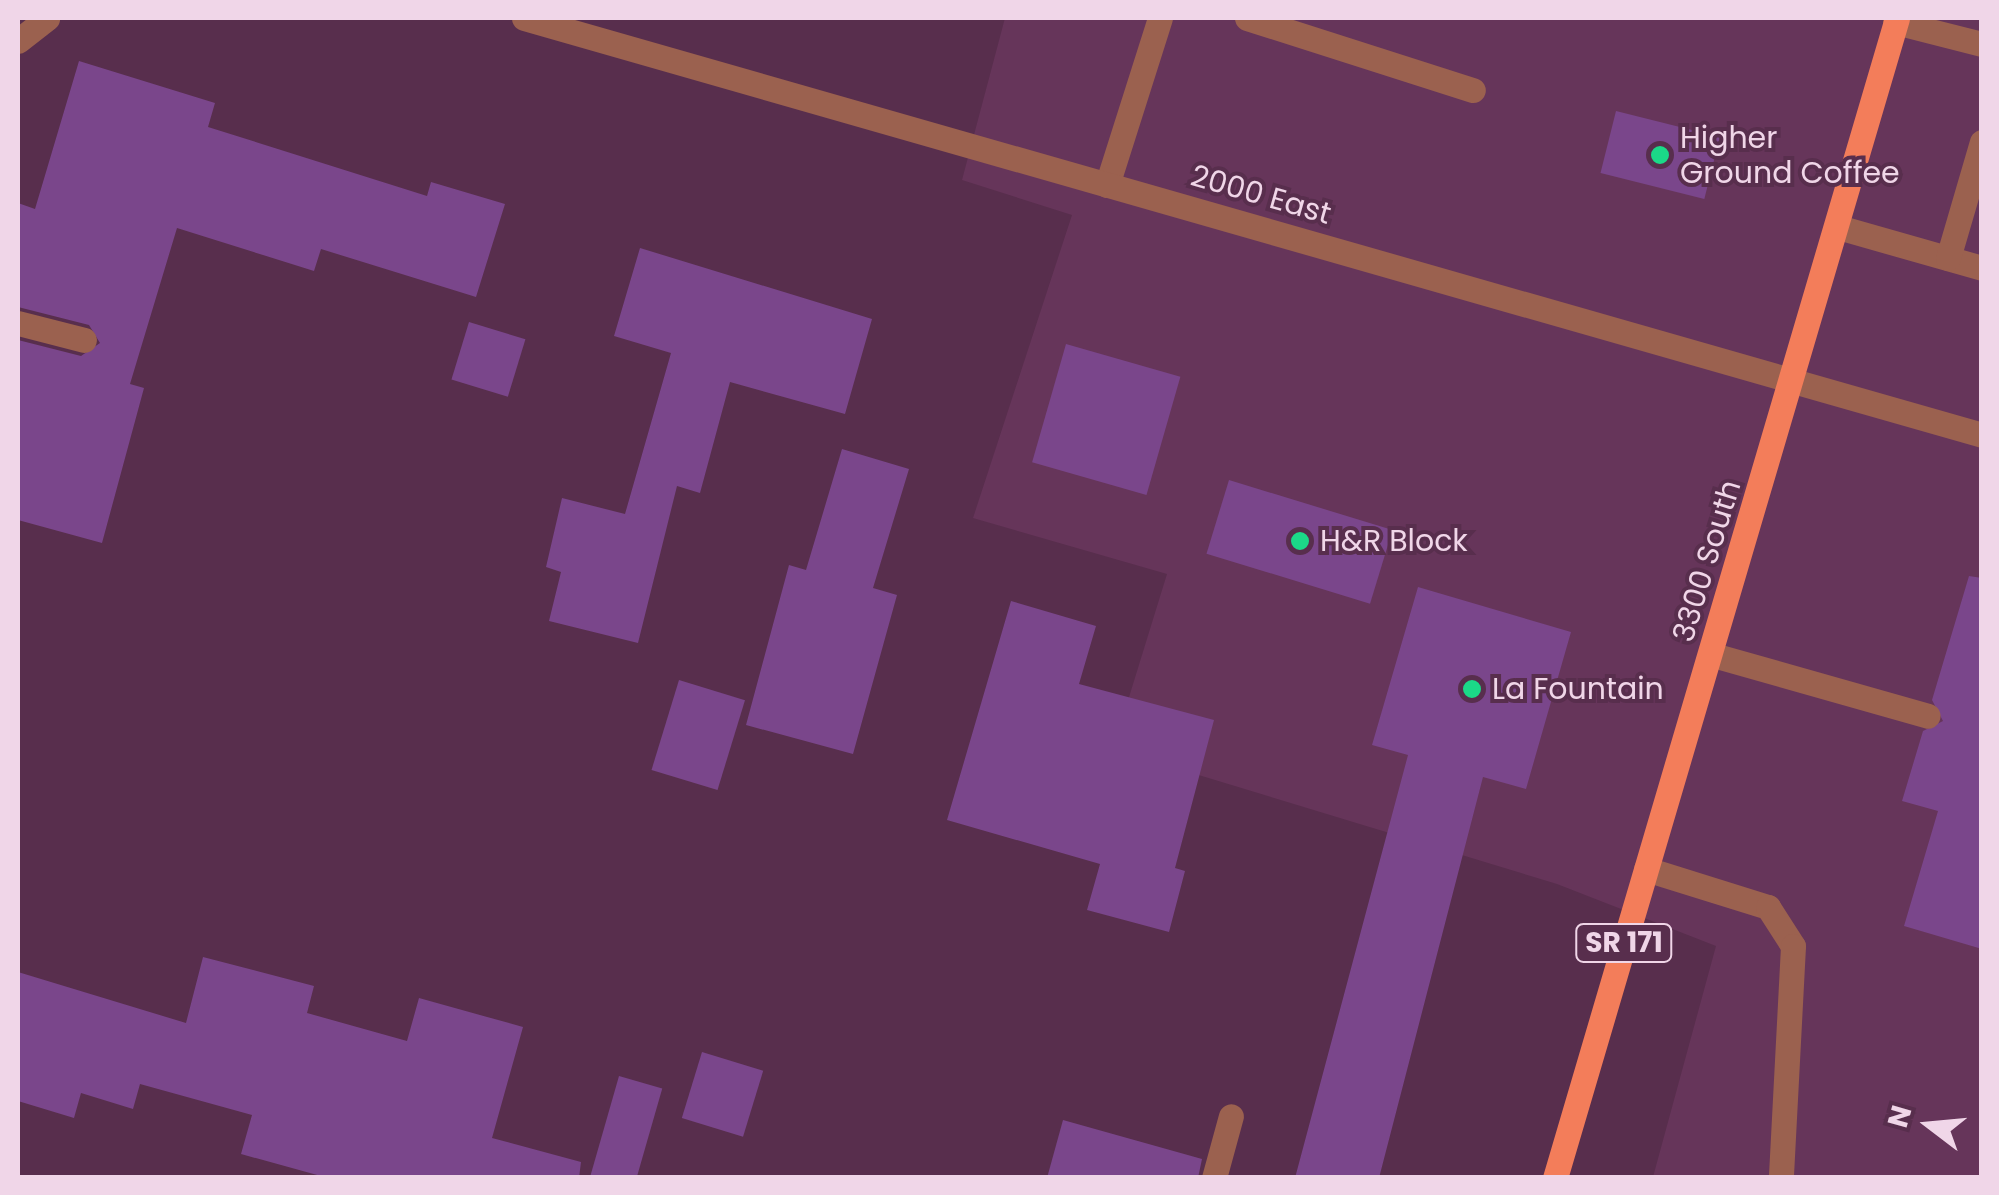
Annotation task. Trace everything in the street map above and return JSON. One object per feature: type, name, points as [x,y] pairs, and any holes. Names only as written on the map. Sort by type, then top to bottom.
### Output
[{"type":"main road","name":"3300 South","points":[[1555,1178],[1794,381],[1896,20]]},
{"type":"street","points":[[18,41],[47,18]]},
{"type":"street","name":"2000 East","points":[[524,18],[1982,435]]},
{"type":"street","points":[[1107,185],[1160,18]]},
{"type":"street","points":[[1247,18],[1473,90]]},
{"type":"street","points":[[1896,20],[1982,44]]},
{"type":"street","points":[[1948,258],[1982,142]]},
{"type":"street","points":[[1838,227],[1982,268]]},
{"type":"street","points":[[18,322],[84,340]]},
{"type":"street","points":[[1713,655],[1928,716]]},
{"type":"street","points":[[1646,869],[1768,907],[1793,946],[1781,1178]]},
{"type":"street","points":[[1214,1178],[1232,1116]]},
{"type":"shaded area","points":[[1005,18],[1981,18],[1981,1177],[1653,1177],[1716,946],[1557,884],[1113,749],[1167,574],[973,518],[1072,215],[962,180]]},
{"type":"building","points":[[79,61],[215,103],[208,127],[427,196],[431,182],[505,204],[476,297],[321,249],[314,271],[177,228],[130,384],[144,388],[102,543],[18,520],[18,340],[81,356],[100,343],[89,325],[18,307],[18,203],[35,209]]},
{"type":"building","name":"Higher Ground Coffee","points":[[1616,111],[1720,137],[1704,199],[1601,173]]},
{"type":"building","points":[[640,248],[872,319],[845,414],[730,382],[700,493],[677,486],[638,643],[549,621],[561,572],[546,567],[562,498],[625,514],[671,353],[614,336]]},
{"type":"building","points":[[469,322],[525,339],[508,397],[451,379]]},
{"type":"building","points":[[1066,344],[1180,377],[1146,495],[1032,462]]},
{"type":"building","points":[[842,449],[909,469],[873,588],[897,595],[853,754],[746,725],[789,565],[806,570]]},
{"type":"building","name":"H&R Block","points":[[1229,480],[1393,530],[1370,604],[1206,554]]},
{"type":"building","points":[[1969,576],[1982,578],[1982,949],[1904,926],[1938,811],[1902,801],[1923,731],[1943,721],[1932,700]]},
{"type":"building","points":[[1418,587],[1571,632],[1526,789],[1483,777],[1379,1178],[1295,1178],[1408,755],[1372,745]]},
{"type":"building","points":[[1011,601],[1096,626],[1079,684],[1214,720],[1175,868],[1185,871],[1169,932],[1087,910],[1100,864],[947,820]]},
{"type":"building","points":[[679,680],[745,700],[718,790],[652,770]]},
{"type":"building","points":[[203,957],[314,986],[307,1013],[407,1041],[419,998],[523,1027],[492,1138],[581,1162],[579,1178],[328,1178],[241,1154],[252,1115],[140,1084],[133,1109],[81,1093],[74,1118],[18,1101],[18,972],[186,1023]]},
{"type":"building","points":[[702,1052],[763,1071],[743,1137],[682,1118]]},
{"type":"building","points":[[619,1076],[662,1088],[637,1178],[590,1178]]},
{"type":"building","points":[[1063,1120],[1202,1159],[1198,1178],[1047,1178]]},
{"type":"place","name":"Higher Ground Coffee","points":[[1660,155]]},
{"type":"place","name":"H&R Block","points":[[1300,541]]},
{"type":"place","name":"La Fountain","points":[[1472,689]]}]
